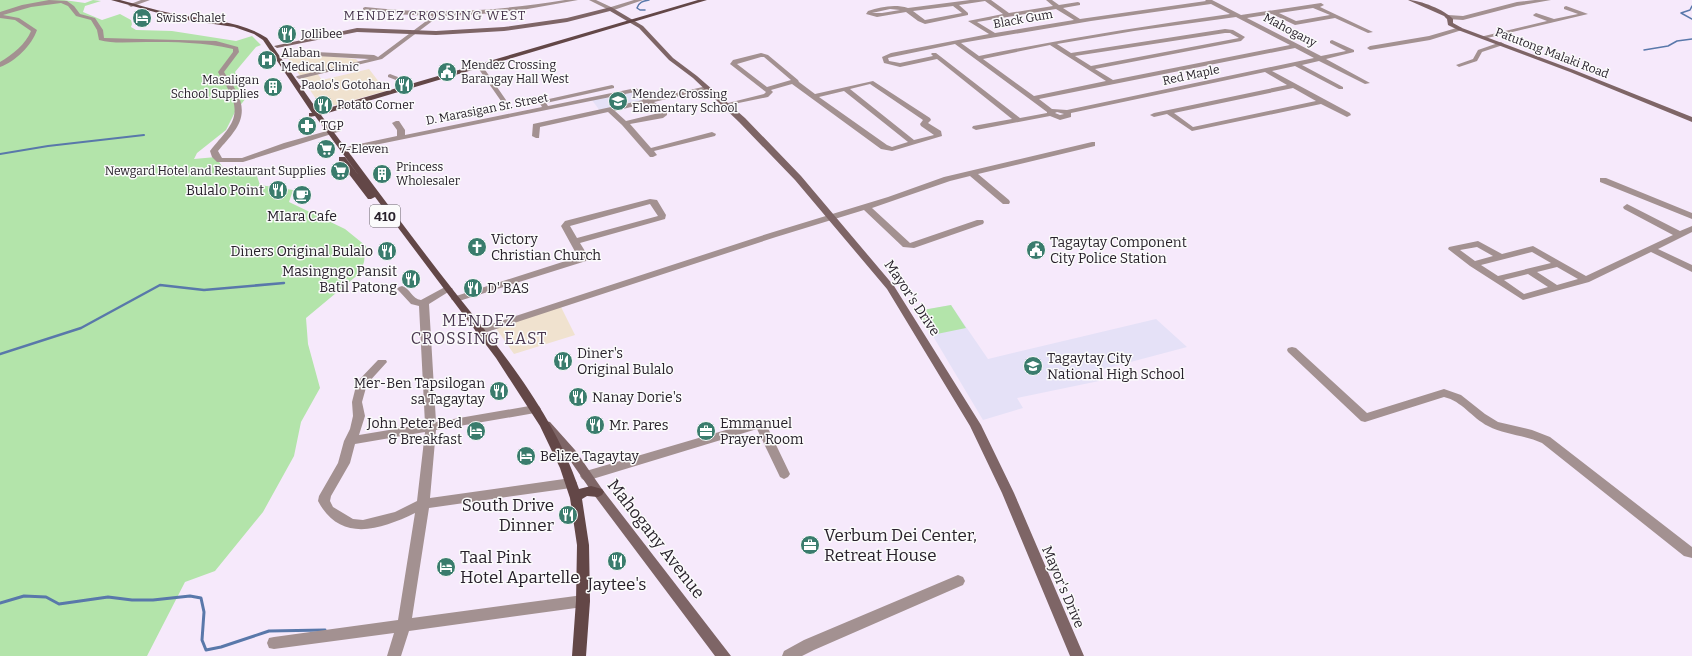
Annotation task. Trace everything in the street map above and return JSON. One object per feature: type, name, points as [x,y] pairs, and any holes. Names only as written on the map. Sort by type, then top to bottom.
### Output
[{"type":"main road","name":"410","points":[[114,0],[162,15],[235,28],[254,35],[263,45],[310,115],[397,232],[417,247],[500,356],[545,424],[560,454],[576,498],[583,545],[583,601],[579,656]]},
{"type":"main road","points":[[310,115],[704,0]]},
{"type":"main road","name":"410","points":[[131,5],[247,24],[266,32],[323,112],[411,230],[417,247]]},
{"type":"main road","points":[[131,5],[242,28],[258,34],[265,39],[296,85],[417,247]]},
{"type":"main road","points":[[576,498],[583,491],[588,490],[598,492]]},
{"type":"street","points":[[131,5],[147,0]]},
{"type":"street","points":[[365,9],[397,13],[437,15],[494,12],[575,0]]},
{"type":"street","points":[[592,0],[611,9]]},
{"type":"street","points":[[277,46],[357,30],[459,32],[504,29],[567,20],[640,0]]},
{"type":"street","points":[[955,4],[966,14],[925,22],[920,21],[908,10],[895,7],[870,12],[869,14],[876,16],[908,10],[983,0]]},
{"type":"street","points":[[986,0],[1008,15]]},
{"type":"street","points":[[1049,0],[1057,8],[1078,20]]},
{"type":"street","name":"Patutong Malaki Road","points":[[1411,0],[1448,17],[1450,24],[1460,29],[1692,120]]},
{"type":"street","points":[[1448,17],[1463,18],[1517,4],[1548,0]]},
{"type":"street","points":[[0,15],[30,4],[48,1],[62,1],[75,8],[78,15],[93,19],[100,30],[101,39],[111,41],[146,40],[216,43],[236,48],[236,52],[222,72],[236,98],[239,113],[238,120],[233,130],[214,151],[216,157],[220,160],[243,160],[337,131]]},
{"type":"street","name":"Black Gum","points":[[939,57],[900,64],[886,62],[885,57],[964,40],[1078,20],[1210,1]]},
{"type":"street","name":"Mahogany","points":[[1210,1],[1367,83]]},
{"type":"street","points":[[994,35],[971,21],[1078,4]]},
{"type":"street","points":[[1162,4],[1168,8]]},
{"type":"street","points":[[981,57],[1134,29],[1317,5],[1370,32]]},
{"type":"street","points":[[1483,37],[1585,14],[1566,8]]},
{"type":"street","name":"Mayor's Drive","points":[[611,9],[641,27],[671,59],[726,105],[779,158],[832,217],[891,288],[975,425],[1008,493],[1077,656]]},
{"type":"street","points":[[1272,12],[1295,23],[1337,16]]},
{"type":"street","points":[[1536,14],[1555,21]]},
{"type":"street","points":[[0,15],[17,19],[34,30],[20,49],[9,60],[0,65]]},
{"type":"street","points":[[298,77],[380,58],[437,15]]},
{"type":"street","points":[[1174,24],[1181,28]]},
{"type":"street","points":[[1370,48],[1430,38],[1460,29]]},
{"type":"street","points":[[1187,31],[1194,35]]},
{"type":"street","points":[[1070,55],[1225,31],[1242,37],[1241,40],[1090,68]]},
{"type":"street","points":[[964,40],[981,57]]},
{"type":"street","points":[[956,42],[981,57],[1036,97],[1053,112]]},
{"type":"street","name":"Red Maple","points":[[1053,112],[1058,118],[1064,118],[1068,116],[1067,112],[1352,51],[1332,42]]},
{"type":"street","points":[[1051,43],[1111,82]]},
{"type":"street","points":[[1459,65],[1475,60],[1480,51],[1484,49],[1501,44]]},
{"type":"street","points":[[1213,45],[1236,58]]},
{"type":"street","points":[[1036,97],[1296,46]]},
{"type":"street","points":[[927,48],[1018,120]]},
{"type":"street","points":[[284,57],[316,54],[380,58]]},
{"type":"street","points":[[726,105],[766,96],[770,92],[733,64],[735,61],[761,55],[766,56],[796,81],[793,82]]},
{"type":"street","points":[[1296,64],[1341,88]]},
{"type":"street","points":[[479,65],[503,100]]},
{"type":"street","points":[[1266,70],[1347,114]]},
{"type":"street","points":[[390,76],[414,84]]},
{"type":"street","points":[[766,89],[793,82],[884,147],[892,149],[938,136],[938,133],[924,124],[927,120],[871,82],[814,96]]},
{"type":"street","points":[[1154,115],[1295,86]]},
{"type":"street","points":[[554,121],[542,102],[612,87]]},
{"type":"street","points":[[536,126],[707,88]]},
{"type":"street","points":[[845,88],[913,143]]},
{"type":"street","name":"D. Marasigan Sr. Street","points":[[350,148],[636,90],[648,101]]},
{"type":"street","points":[[624,123],[663,115],[664,113],[648,101]]},
{"type":"street","points":[[1168,112],[1192,129],[1324,101]]},
{"type":"street","points":[[610,110],[652,152],[712,134]]},
{"type":"street","points":[[527,111],[536,126],[536,136]]},
{"type":"street","points":[[976,128],[1053,112]]},
{"type":"street","points":[[396,123],[401,130],[401,137]]},
{"type":"street","points":[[480,331],[866,207],[947,179],[1092,144]]},
{"type":"street","points":[[972,173],[1006,202]]},
{"type":"street","points":[[1604,180],[1692,216]]},
{"type":"street","points":[[456,299],[583,259],[583,256],[574,242],[564,226],[568,223],[650,202],[654,202],[662,215],[662,217],[574,242]]},
{"type":"street","points":[[866,207],[906,245],[911,246],[980,222]]},
{"type":"street","points":[[1627,207],[1680,235]]},
{"type":"street","points":[[1500,257],[1478,244],[1452,249],[1523,296],[1586,280],[1692,229]]},
{"type":"street","points":[[1473,264],[1532,249],[1586,280]]},
{"type":"street","points":[[1652,249],[1692,269]]},
{"type":"street","points":[[1497,279],[1558,264]]},
{"type":"street","points":[[1528,271],[1556,288]]},
{"type":"street","points":[[402,289],[414,302],[424,304]]},
{"type":"street","points":[[394,656],[404,625],[423,504],[431,427],[424,304],[425,301],[448,289]]},
{"type":"street","points":[[1292,350],[1365,418],[1444,393],[1453,395],[1463,400],[1487,421],[1497,425],[1536,434],[1546,440],[1692,553]]},
{"type":"street","points":[[382,362],[362,382],[357,402],[359,416],[356,428],[350,441],[344,463],[325,496],[324,501],[329,510],[350,524],[363,525],[398,516],[423,504],[571,483]]},
{"type":"street","points":[[350,441],[535,410]]},
{"type":"street","name":"Mahogany Avenue","points":[[545,424],[557,436],[598,492],[724,656]]},
{"type":"street","points":[[586,476],[760,424],[784,474]]},
{"type":"street","points":[[789,656],[809,645],[958,581]]},
{"type":"street","points":[[274,643],[583,601]]},
{"type":"shaded area","points":[[326,56],[356,59],[360,63],[317,73],[322,80],[369,69],[386,91],[336,105],[321,106],[287,57]]},
{"type":"shaded area","name":"Mendez Crossing Elementary School","points":[[635,91],[645,101],[600,111],[592,100]]},
{"type":"shaded area","name":"Tagaytay City National High School","points":[[951,305],[988,359],[1156,319],[1187,347],[1093,372],[1099,381],[1017,398],[1023,408],[983,420],[918,311]]},
{"type":"shaded area","points":[[561,307],[575,335],[514,354],[495,327]]},
{"type":"green space","points":[[0,0],[64,0],[85,3],[93,0],[101,1],[85,6],[83,12],[102,20],[120,14],[131,20],[131,27],[136,30],[172,31],[236,41],[252,36],[261,45],[256,47],[235,72],[246,98],[235,112],[226,130],[197,153],[194,159],[216,157],[223,168],[238,172],[256,173],[260,185],[293,190],[289,202],[345,229],[366,246],[364,262],[360,273],[306,318],[308,344],[320,388],[301,422],[294,456],[263,512],[215,571],[185,582],[147,656],[0,656]]},
{"type":"green space","points":[[951,305],[966,328],[932,335],[917,311]]},
{"type":"waterway","points":[[645,10],[640,10],[637,8],[639,4],[649,0]]},
{"type":"waterway","points":[[1692,6],[1690,10],[1681,13],[1692,19]]},
{"type":"waterway","points":[[1644,50],[1668,46],[1677,41],[1692,39]]},
{"type":"waterway","points":[[0,154],[48,146],[144,135]]},
{"type":"waterway","points":[[0,354],[81,328],[160,285],[204,290],[284,283]]},
{"type":"waterway","points":[[0,603],[24,596],[46,597],[59,604],[108,597],[132,600],[153,600],[190,596],[201,598],[204,612],[202,640],[206,650],[221,647],[269,631],[325,630]]},
{"type":"place","name":"Swiss Chalet","points":[[142,18]]},
{"type":"place","name":"Jollibee","points":[[287,34]]},
{"type":"place","name":"Alaban Medical Clinic","points":[[267,60]]},
{"type":"place","name":"Mendez Crossing Barangay Hall West","points":[[447,72]]},
{"type":"place","name":"Paolo's Gotohan","points":[[404,85]]},
{"type":"place","name":"Masaligan School Supplies","points":[[273,87]]},
{"type":"place","name":"Mendez Crossing Elementary School","points":[[618,101]]},
{"type":"place","name":"Potato Corner","points":[[323,105]]},
{"type":"place","name":"TGP","points":[[307,126]]},
{"type":"place","name":"7-Eleven","points":[[326,149]]},
{"type":"place","name":"Newgard Hotel and Restaurant Supplies","points":[[340,171]]},
{"type":"place","name":"Princess Wholesaler","points":[[382,174]]},
{"type":"place","name":"Bulalo Point","points":[[278,190]]},
{"type":"place","name":"MIara Cafe","points":[[302,195]]},
{"type":"place","name":"Victory Christian Church","points":[[477,247]]},
{"type":"place","name":"Tagaytay Component City Police Station","points":[[1036,250]]},
{"type":"place","name":"Diners Original Bulalo","points":[[387,251]]},
{"type":"place","name":"Masingngo Pansit Batil Patong","points":[[411,279]]},
{"type":"place","name":"D' BAS","points":[[473,288]]},
{"type":"place","name":"Diner's Original Bulalo","points":[[563,361]]},
{"type":"place","name":"Tagaytay City National High School","points":[[1033,366]]},
{"type":"place","name":"Mer-Ben Tapsilogan sa Tagaytay","points":[[499,391]]},
{"type":"place","name":"Nanay Dorie's","points":[[578,397]]},
{"type":"place","name":"Mr. Pares","points":[[595,425]]},
{"type":"place","name":"John Peter Bed & Breakfast","points":[[476,431]]},
{"type":"place","name":"Emmanuel Prayer Room","points":[[706,431]]},
{"type":"place","name":"Belize Tagaytay","points":[[526,456]]},
{"type":"place","name":"South Drive Dinner","points":[[568,515]]},
{"type":"place","name":"Verbum Dei Center, Retreat House","points":[[810,545]]},
{"type":"place","name":"Jaytee's","points":[[617,561]]},
{"type":"place","name":"Taal Pink Hotel Apartelle","points":[[446,567]]},
{"type":"district","name":"MENDEZ CROSSING WEST","points":[[435,15]]},
{"type":"district","name":"MENDEZ CROSSING EAST","points":[[479,329]]}]
